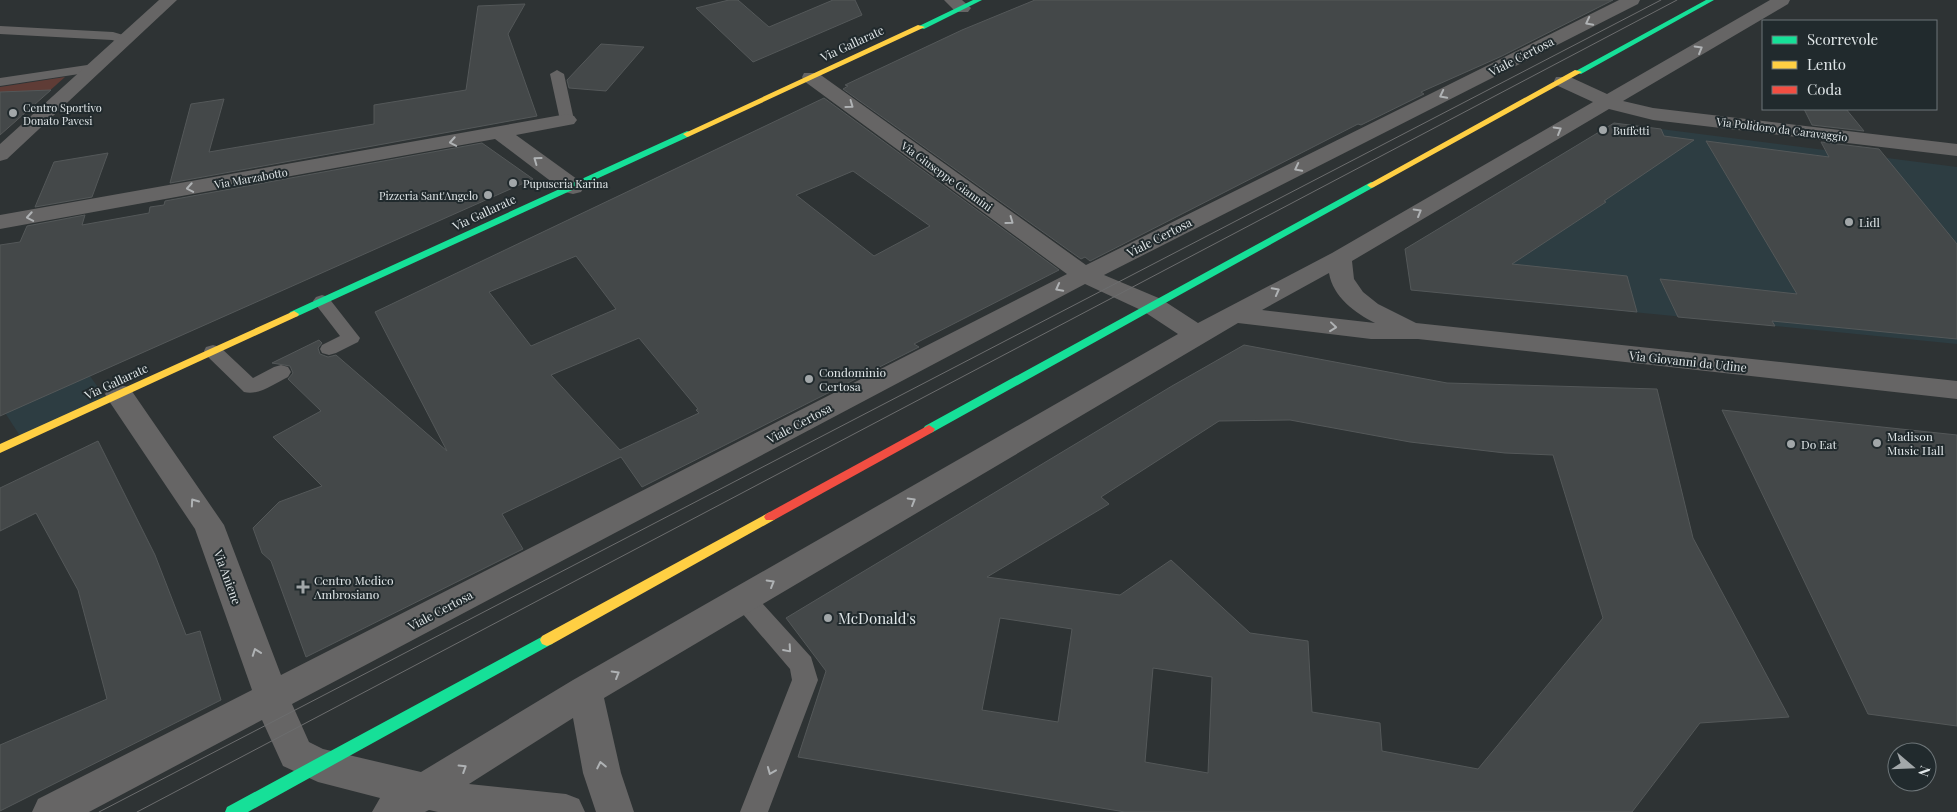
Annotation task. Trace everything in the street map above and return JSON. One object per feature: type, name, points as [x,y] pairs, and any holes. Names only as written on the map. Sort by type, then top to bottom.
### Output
[{"type":"main road","name":"Via Gallarate","points":[[0,449],[811,77],[957,4],[979,0]]},
{"type":"main road","points":[[233,812],[1152,305],[1711,0]]},
{"type":"street","points":[[0,155],[169,0]]},
{"type":"street","name":"Viale Certosa","points":[[51,812],[1084,274],[1632,0]]},
{"type":"street","points":[[391,812],[585,691],[1197,334],[1340,258],[1782,0]]},
{"type":"street","name":"Via Giuseppe Giannini","points":[[811,77],[1084,274],[1152,305],[1197,334]]},
{"type":"street","points":[[1563,81],[1608,102]]},
{"type":"street","name":"Via Polidoro da Caravaggio","points":[[1608,102],[1653,114],[1957,150]]},
{"type":"street","name":"Via Marzabotto","points":[[0,222],[501,134],[567,120]]},
{"type":"street","points":[[501,134],[573,186]]},
{"type":"street","name":"Via Giovanni da Udine","points":[[1340,258],[1342,281],[1355,299],[1374,313],[1418,331]]},
{"type":"street","name":"Via Giovanni da Udine","points":[[1233,314],[1371,331],[1418,331],[1957,390]]},
{"type":"street","name":"Via Aniene","points":[[119,394],[209,525],[290,746],[296,754],[318,765]]},
{"type":"street","points":[[585,691],[602,773],[615,812]]},
{"type":"street","points":[[318,765],[480,804],[548,811]]},
{"type":"lane","points":[[0,30],[113,36],[125,40]]},
{"type":"lane","points":[[0,82],[94,68]]},
{"type":"lane","points":[[557,74],[567,120]]},
{"type":"lane","points":[[322,301],[351,338],[329,349]]},
{"type":"lane","points":[[213,351],[251,387],[281,372]]},
{"type":"lane","points":[[744,599],[802,665],[806,680],[754,812]]},
{"type":"shaded area","name":"Centro Sportivo Donato Pavesi","points":[[65,77],[0,135],[0,87]]},
{"type":"shaded area","points":[[1614,123],[1957,167],[1957,344],[1411,290],[1405,249]]},
{"type":"shaded area","points":[[51,321],[107,400],[22,439],[0,405]]},
{"type":"building","points":[[729,0],[738,0],[769,27],[833,0],[855,0],[862,15],[753,62],[696,8]]},
{"type":"building","points":[[1035,0],[1613,0],[1502,56],[1421,92],[1424,94],[1361,125],[1358,124],[1090,261],[1085,257],[1081,259],[843,89],[848,86],[845,85],[962,30]]},
{"type":"building","points":[[525,4],[508,34],[537,116],[170,183],[191,104],[224,99],[209,152],[374,124],[374,105],[466,90],[478,6]]},
{"type":"building","points":[[601,44],[644,47],[606,91],[569,88],[567,80]]},
{"type":"building","name":"Centro Sportivo Donato Pavesi","points":[[51,90],[0,135],[0,92]]},
{"type":"building","points":[[824,98],[1059,270],[914,344],[919,347],[642,487],[621,457],[502,514],[523,549],[306,657],[271,561],[262,553],[253,528],[279,502],[322,486],[273,437],[321,411],[288,379],[293,373],[290,366],[272,363],[319,340],[322,343],[318,348],[320,354],[328,357],[336,355],[447,451],[375,312]],"holes":[[[853,171],[930,226],[874,256],[796,195]],[[576,256],[616,309],[531,346],[489,292]],[[639,338],[698,409],[696,410],[699,413],[620,450],[551,375]]]},
{"type":"building","points":[[1804,110],[1847,110],[1864,131],[1812,125]]},
{"type":"building","points":[[1614,123],[1661,129],[1664,136],[1694,140],[1604,201],[1606,202],[1512,264],[1627,276],[1637,312],[1411,290],[1405,249]]},
{"type":"building","points":[[1706,141],[1829,157],[1821,142],[1879,149],[1957,244],[1957,339],[1772,321],[1775,326],[1678,317],[1660,279],[1797,294]]},
{"type":"building","points":[[482,143],[533,179],[0,416],[0,245],[20,242],[27,226],[85,215],[82,225],[149,213],[150,207],[164,205],[165,201]]},
{"type":"building","points":[[108,153],[92,197],[35,207],[54,162]]},
{"type":"building","points":[[1244,345],[1447,383],[1657,389],[1693,538],[1789,717],[1700,723],[1632,812],[1125,812],[798,757],[826,671],[786,618],[1172,386]],"holes":[[[1290,420],[1410,442],[1505,453],[1553,455],[1603,618],[1478,769],[1382,751],[1380,723],[1312,712],[1308,641],[1250,633],[1171,560],[1120,595],[987,577],[1109,504],[1101,497],[1219,421]],[[1000,618],[1072,629],[1058,722],[982,710]],[[1153,668],[1212,677],[1208,773],[1145,762]]]},
{"type":"building","points":[[1722,410],[1957,435],[1957,726],[1868,714]]},
{"type":"building","points":[[98,441],[155,555],[186,635],[200,631],[221,700],[0,811],[0,745],[107,699],[78,590],[36,513],[0,531],[0,488]]},
{"type":"tram line","points":[[99,812],[1661,0]]},
{"type":"tram line","points":[[137,812],[1677,0]]},
{"type":"traffic: fast","points":[[921,27],[979,0]]},
{"type":"traffic: fast","points":[[1578,72],[1711,0]]},
{"type":"traffic: fast","points":[[294,314],[687,134]]},
{"type":"traffic: fast","points":[[929,429],[1371,185]]},
{"type":"traffic: fast","points":[[233,812],[547,640]]},
{"type":"traffic: slow","points":[[687,134],[921,27]]},
{"type":"traffic: slow","points":[[1371,185],[1578,72]]},
{"type":"traffic: slow","points":[[0,449],[294,314]]},
{"type":"traffic: slow","points":[[547,640],[770,517]]},
{"type":"traffic: jam","points":[[770,517],[929,429]]},
{"type":"place","name":"Centro Sportivo Donato Pavesi","points":[[13,113]]},
{"type":"place","name":"Buffetti","points":[[1603,130]]},
{"type":"place","name":"Pupuseria Karina","points":[[513,183]]},
{"type":"place","name":"Pizzeria Sant'Angelo","points":[[488,195]]},
{"type":"place","name":"Lidl","points":[[1849,222]]},
{"type":"place","name":"Condominio Certosa","points":[[809,379]]},
{"type":"place","name":"Madison Music Hall","points":[[1877,443]]},
{"type":"place","name":"Do Eat","points":[[1791,444]]},
{"type":"place","name":"Centro Medico Ambrosiano","points":[[303,587]]},
{"type":"place","name":"McDonald's","points":[[828,618]]}]
